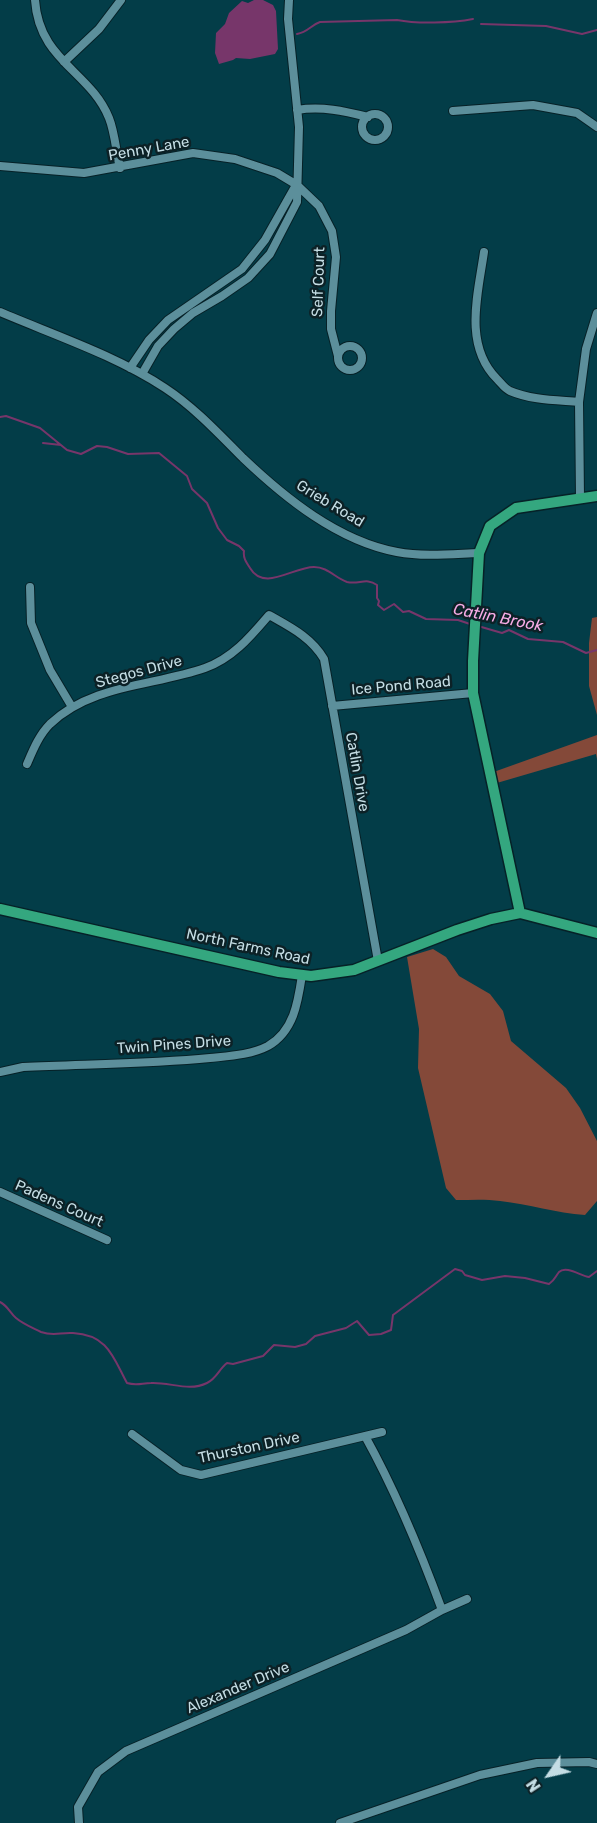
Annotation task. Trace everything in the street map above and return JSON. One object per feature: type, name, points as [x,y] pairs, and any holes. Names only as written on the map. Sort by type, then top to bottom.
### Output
[{"type":"main road","points":[[597,496],[516,508],[490,526],[479,554],[473,693],[520,913],[597,933]]},
{"type":"main road","name":"North Farms Road","points":[[0,909],[311,976],[354,970],[456,930],[520,913]]},
{"type":"street","points":[[35,0],[45,38],[95,95],[109,118],[120,168]]},
{"type":"street","points":[[64,62],[99,29],[121,0]]},
{"type":"street","points":[[142,374],[158,346],[174,329],[194,313],[248,278],[270,254],[297,202],[300,153],[288,19],[289,0]]},
{"type":"street","points":[[453,111],[533,105],[577,112],[597,127]]},
{"type":"street","points":[[297,110],[313,107],[334,109],[368,117]]},
{"type":"street","name":"Penny Lane","points":[[0,166],[84,173],[193,153],[235,159],[277,173],[297,185]]},
{"type":"street","points":[[129,368],[149,340],[168,320],[242,269],[265,240],[297,185]]},
{"type":"street","name":"Self Court","points":[[297,185],[319,206],[332,231],[336,257],[331,311],[332,330],[338,356]]},
{"type":"street","points":[[484,252],[475,318],[477,340],[486,368],[508,391],[546,399],[579,402]]},
{"type":"street","name":"Grieb Road","points":[[0,312],[129,368],[167,389],[192,409],[263,477],[295,502],[337,529],[368,544],[397,552],[429,555],[479,554]]},
{"type":"street","points":[[580,498],[579,402],[586,349],[597,313]]},
{"type":"street","points":[[30,587],[31,622],[50,670],[72,707]]},
{"type":"street","name":"Stegos Drive","points":[[27,764],[37,740],[50,724],[72,707],[118,689],[206,668],[229,656],[248,640],[268,615]]},
{"type":"street","name":"Catlin Drive","points":[[268,615],[303,634],[316,646],[324,658],[378,961]]},
{"type":"street","name":"Ice Pond Road","points":[[332,706],[473,693]]},
{"type":"street","name":"Twin Pines Drive","points":[[0,1072],[23,1067],[167,1062],[244,1054],[268,1046],[288,1028],[298,1006],[302,975]]},
{"type":"street","name":"Padens Court","points":[[0,1192],[106,1240]]},
{"type":"street","name":"Thurston Drive","points":[[132,1434],[181,1470],[201,1475],[382,1432]]},
{"type":"street","points":[[365,1436],[415,1537],[442,1610]]},
{"type":"street","name":"Alexander Drive","points":[[79,1823],[78,1807],[98,1772],[126,1751],[406,1630],[467,1599]]},
{"type":"street","points":[[340,1823],[480,1775],[537,1763],[589,1762],[597,1764]]},
{"type":"shaded area","points":[[263,0],[273,5],[276,11],[278,49],[275,54],[250,59],[236,58],[219,64],[215,53],[216,33],[225,24],[229,13],[242,1],[248,3]]},
{"type":"shaded area","points":[[597,617],[597,715],[589,686],[589,643],[592,618]]},
{"type":"shaded area","points":[[597,735],[597,759],[596,754],[490,785],[488,774]]},
{"type":"shaded area","points":[[433,949],[446,957],[459,976],[490,994],[503,1011],[511,1041],[566,1088],[580,1108],[597,1141],[597,1201],[585,1215],[495,1200],[456,1200],[446,1188],[418,1068],[419,1029],[407,957]]},
{"type":"waterway","points":[[297,34],[320,22],[397,20],[435,23],[473,19]]},
{"type":"waterway","points":[[481,24],[546,26],[582,34],[597,30]]},
{"type":"waterway","name":"Catlin Brook","points":[[0,417],[6,416],[40,428],[67,450],[81,454],[97,446],[128,454],[159,453],[187,476],[192,489],[207,503],[218,528],[227,540],[244,551],[244,558],[256,575],[271,578],[306,568],[319,567],[347,582],[366,581],[377,585],[378,605],[384,610],[394,604],[403,612],[409,611],[426,619],[458,620],[470,624]]},
{"type":"waterway","points":[[43,443],[61,445]]},
{"type":"waterway","name":"Catlin Brook","points":[[478,626],[502,633],[509,630],[528,639],[563,642],[586,653],[597,650]]},
{"type":"waterway","points":[[0,1302],[19,1320],[41,1332],[85,1335],[102,1343],[113,1356],[127,1383],[158,1383],[193,1387],[210,1381],[227,1363],[233,1364],[263,1356],[274,1345],[295,1347],[306,1344],[315,1336],[346,1328],[357,1321],[369,1335],[391,1330],[393,1315],[455,1269],[482,1280],[505,1276],[549,1284],[562,1270],[589,1277],[597,1271]]}]
